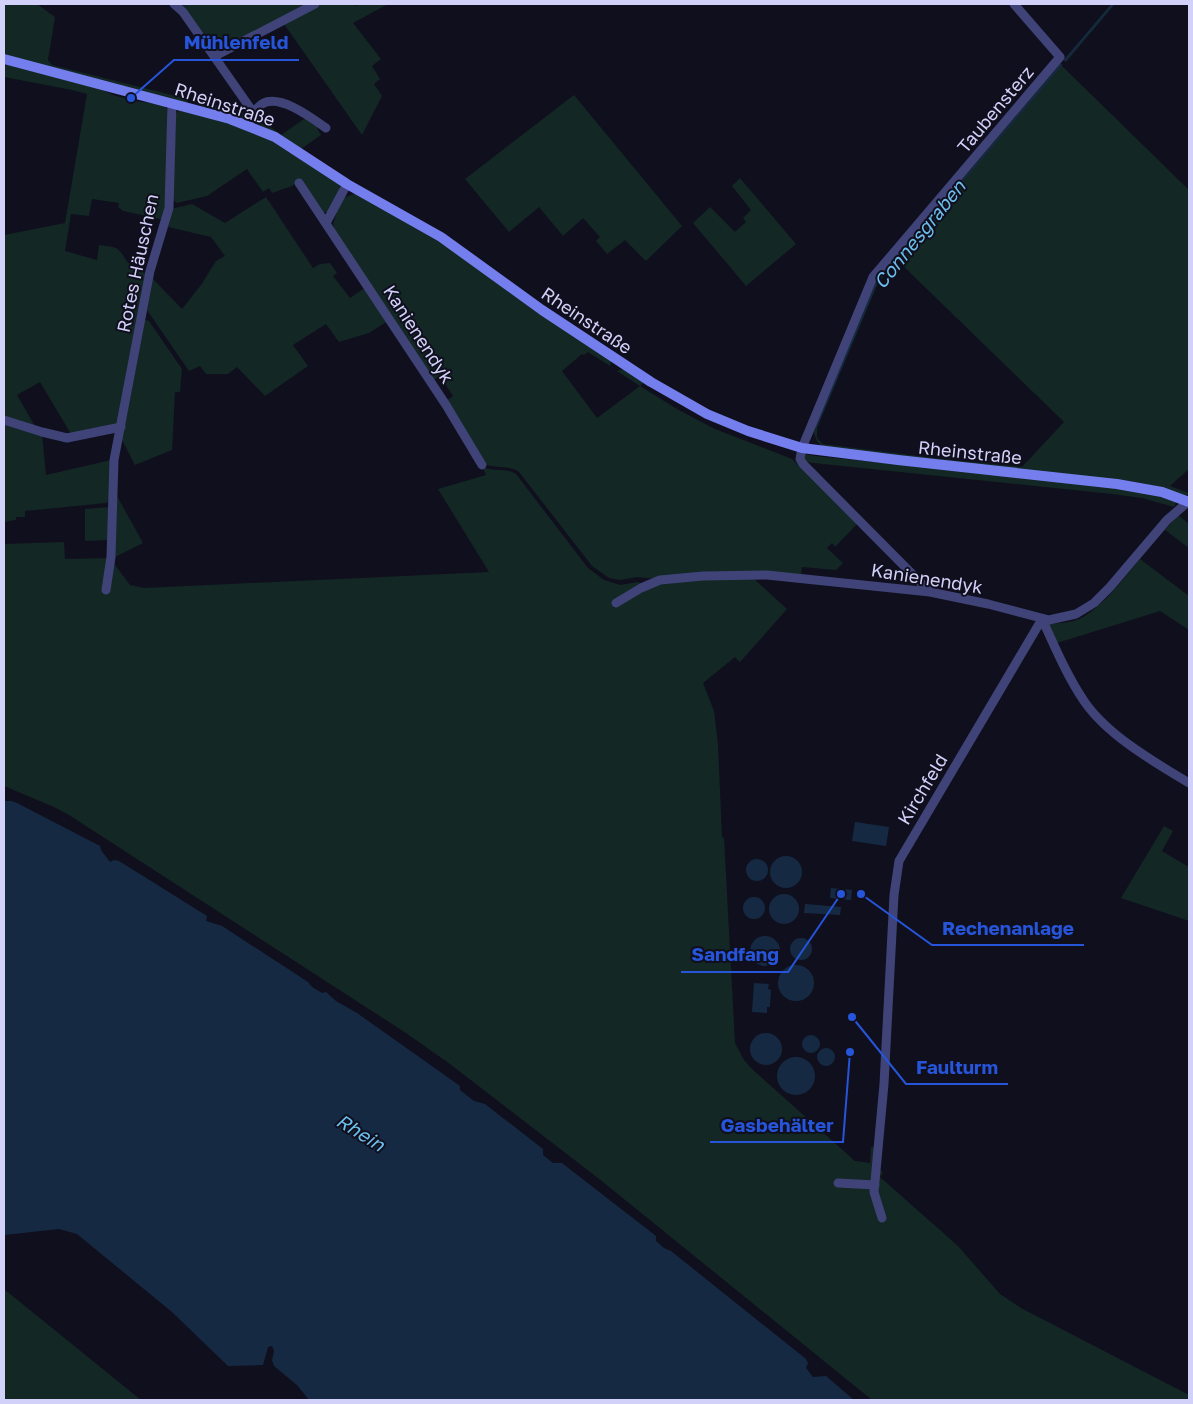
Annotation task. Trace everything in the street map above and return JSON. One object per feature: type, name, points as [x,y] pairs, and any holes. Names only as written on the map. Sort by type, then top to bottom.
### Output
[{"type":"main road","name":"Rheinstraße","points":[[4,59],[249,126],[275,137],[347,184],[441,237],[542,310],[651,382],[715,417],[748,431],[802,448],[1117,484],[1162,492],[1189,501]]},
{"type":"street","points":[[174,4],[183,12],[253,112]]},
{"type":"street","points":[[215,56],[315,4]]},
{"type":"street","name":"Taubensterz","points":[[802,448],[873,277],[1060,57],[1014,4]]},
{"type":"street","points":[[249,126],[253,112],[263,103],[272,102],[302,111],[326,128]]},
{"type":"street","name":"Rotes Häuschen","points":[[106,590],[112,557],[114,460],[150,271],[169,208],[172,104]]},
{"type":"street","name":"Kanienendyk","points":[[299,183],[446,405],[482,465]]},
{"type":"street","points":[[326,222],[347,184]]},
{"type":"street","points":[[4,420],[67,438],[121,428]]},
{"type":"street","points":[[802,448],[800,459],[803,464],[930,592]]},
{"type":"street","name":"Kanienendyk","points":[[616,603],[641,588],[660,580],[751,575],[789,577],[930,592],[988,604],[1049,620],[1076,614],[1094,604],[1167,520],[1189,501]]},
{"type":"street","points":[[1042,619],[1072,682],[1085,702],[1105,724],[1126,741],[1189,783]]},
{"type":"street","name":"Kirchfeld","points":[[882,1218],[874,1192],[884,1084],[894,895],[898,861],[1042,619]]},
{"type":"street","points":[[838,1183],[875,1185]]},
{"type":"green space","points":[[4,4],[37,4],[55,17],[48,60],[52,65],[188,99],[187,104],[4,56]]},
{"type":"green space","points":[[178,4],[310,4],[216,53]]},
{"type":"green space","points":[[322,4],[355,4],[356,6],[361,4],[388,4],[353,23],[381,59],[372,66],[380,79],[374,84],[382,96],[362,135],[284,24]]},
{"type":"green space","points":[[1111,4],[1115,4],[1066,62],[1064,60]]},
{"type":"green space","points":[[4,64],[98,88],[113,95],[135,101],[165,105],[169,114],[166,199],[163,218],[160,219],[123,211],[118,207],[119,203],[92,199],[89,216],[71,214],[65,251],[97,260],[99,245],[114,247],[119,250],[132,266],[137,268],[137,271],[147,273],[117,425],[71,434],[40,382],[17,395],[36,428],[4,417],[4,235],[65,223],[87,94],[4,77]]},
{"type":"green space","points":[[1060,64],[1189,190],[1189,469],[1170,486],[1189,494],[1186,496],[1156,486],[1130,481],[875,455],[821,446],[813,431],[875,281]],"holes":[[[897,260],[1064,422],[1022,467],[823,444],[817,438],[817,428],[878,283]]]},
{"type":"green space","points":[[574,95],[682,226],[646,261],[625,240],[607,254],[596,241],[600,237],[583,218],[563,236],[539,207],[509,232],[465,179]]},
{"type":"green space","points":[[197,102],[213,104],[247,114],[249,111],[249,118],[244,119],[227,111],[201,106]]},
{"type":"green space","points":[[180,109],[231,123],[271,139],[339,183],[340,189],[328,212],[321,213],[300,181],[272,193],[269,188],[263,192],[247,169],[207,196],[177,203],[173,200],[176,114]]},
{"type":"green space","points":[[259,114],[281,135],[261,126],[257,120]]},
{"type":"green space","points":[[307,117],[317,126],[321,135],[301,149],[281,135]]},
{"type":"green space","points":[[740,178],[796,244],[746,286],[693,223],[710,207],[735,232],[746,222],[743,218],[751,210],[732,186]]},
{"type":"green space","points":[[356,193],[432,236],[611,361],[610,366],[588,352],[584,355],[582,354],[562,371],[597,418],[640,386],[677,409],[715,429],[792,459],[857,524],[835,547],[832,543],[827,548],[843,563],[836,570],[802,567],[801,575],[656,579],[637,577],[620,580],[609,578],[592,566],[519,472],[511,468],[483,463],[446,401],[453,396],[440,376],[432,381],[337,237],[333,224],[338,209],[344,198]]},
{"type":"green space","points":[[266,197],[313,268],[320,264],[330,263],[337,273],[333,276],[350,298],[366,287],[388,321],[369,333],[339,342],[326,324],[293,345],[308,366],[265,396],[237,367],[228,374],[206,374],[200,366],[189,371],[147,310],[153,279],[182,309],[201,285],[216,261],[225,256],[211,237],[168,227],[171,209],[192,204],[225,223]]},
{"type":"green space","points":[[145,320],[149,321],[182,369],[180,392],[175,392],[172,450],[135,465],[122,440]]},
{"type":"green space","points":[[623,369],[644,382],[640,386],[617,371]]},
{"type":"green space","points":[[4,422],[42,434],[46,475],[111,460],[110,500],[106,503],[25,511],[25,517],[16,517],[16,520],[4,522]]},
{"type":"green space","points":[[805,454],[1113,486],[1173,498],[1176,503],[1174,507],[1142,498],[1112,494],[804,462]]},
{"type":"green space","points":[[482,466],[516,474],[588,568],[604,580],[620,585],[638,582],[644,585],[662,581],[752,577],[787,609],[740,662],[735,657],[703,683],[714,711],[718,744],[735,1043],[744,1060],[752,1069],[855,1161],[870,1163],[871,1147],[881,1148],[880,1169],[883,1173],[880,1177],[958,1246],[1000,1294],[1021,1308],[1189,1395],[1189,1400],[872,1400],[603,1182],[450,1064],[406,1033],[69,815],[4,786],[4,544],[64,542],[65,559],[109,558],[114,560],[115,565],[130,585],[144,588],[489,572],[438,489],[486,475]]},
{"type":"green space","points":[[117,496],[143,543],[115,557]]},
{"type":"green space","points":[[110,507],[110,540],[85,541],[85,509]]},
{"type":"green space","points":[[1178,515],[1189,524],[1189,548],[1165,530]]},
{"type":"green space","points":[[1140,559],[1189,596],[1189,630],[1160,611],[1057,643],[1049,624],[1072,621],[1088,614],[1112,592]]},
{"type":"green space","points":[[1164,826],[1173,831],[1162,851],[1187,866],[1189,865],[1189,921],[1121,898]]},
{"type":"green space","points":[[4,1289],[141,1400],[4,1400]]},
{"type":"water","name":"Rhein","points":[[4,801],[17,803],[100,846],[110,862],[114,860],[119,861],[207,916],[206,921],[222,926],[308,982],[312,987],[322,993],[326,992],[336,1001],[357,1013],[460,1086],[460,1090],[474,1101],[485,1104],[543,1149],[543,1155],[553,1163],[562,1163],[656,1236],[656,1241],[664,1248],[671,1251],[806,1359],[808,1363],[806,1368],[813,1377],[826,1376],[854,1400],[309,1400],[297,1385],[274,1366],[272,1346],[268,1347],[263,1365],[228,1366],[172,1312],[77,1234],[59,1229],[4,1235]]},
{"type":"water","points":[[855,822],[889,827],[886,846],[852,841]]},
{"type":"water","points":[[786,856],[792,857],[797,861],[801,866],[801,878],[797,883],[792,887],[786,888],[780,887],[775,883],[771,878],[770,872],[771,866],[775,861],[780,857]]},
{"type":"water","points":[[757,859],[765,862],[768,870],[765,878],[757,881],[749,878],[746,870],[749,862]]},
{"type":"water","points":[[831,888],[852,890],[851,900],[830,898]]},
{"type":"water","points":[[784,894],[795,898],[799,909],[795,920],[784,924],[773,920],[769,909],[773,898]]},
{"type":"water","points":[[754,897],[762,900],[765,908],[762,916],[754,919],[746,916],[743,908],[746,900]]},
{"type":"water","points":[[805,904],[841,907],[840,915],[804,913]]},
{"type":"water","points":[[765,936],[776,940],[780,951],[776,962],[765,966],[754,962],[750,951],[754,940]]},
{"type":"water","points":[[801,938],[809,941],[812,949],[809,957],[801,960],[793,957],[790,949],[793,941]]},
{"type":"water","points":[[796,965],[803,966],[809,970],[813,976],[813,990],[809,996],[803,1000],[796,1001],[789,1000],[783,996],[779,990],[778,983],[779,976],[783,970],[789,966]]},
{"type":"water","points":[[754,983],[769,984],[768,989],[771,990],[770,1007],[767,1007],[767,1013],[752,1012]]},
{"type":"water","points":[[766,1033],[772,1034],[777,1038],[781,1043],[781,1055],[777,1060],[772,1064],[766,1065],[760,1064],[755,1060],[751,1055],[750,1049],[751,1043],[755,1038],[760,1034]]},
{"type":"water","points":[[811,1035],[817,1038],[820,1044],[817,1050],[811,1053],[805,1050],[802,1044],[805,1038]]},
{"type":"water","points":[[826,1048],[832,1051],[835,1057],[832,1063],[826,1066],[820,1063],[817,1057],[820,1051]]},
{"type":"water","points":[[796,1057],[809,1063],[815,1076],[809,1089],[796,1095],[783,1089],[777,1076],[783,1063]]},
{"type":"waterway","points":[[1065,60],[1113,4]]},
{"type":"waterway","name":"Connesgraben","points":[[816,427],[877,281],[1061,65]]},
{"type":"place","name":"Mühlenfeld","points":[[131,98]]},
{"type":"place","name":"Sandfang","points":[[841,894]]},
{"type":"place","name":"Rechenanlage","points":[[861,894]]},
{"type":"place","name":"Faulturm","points":[[852,1017]]},
{"type":"place","name":"Gasbehälter","points":[[850,1052]]}]
